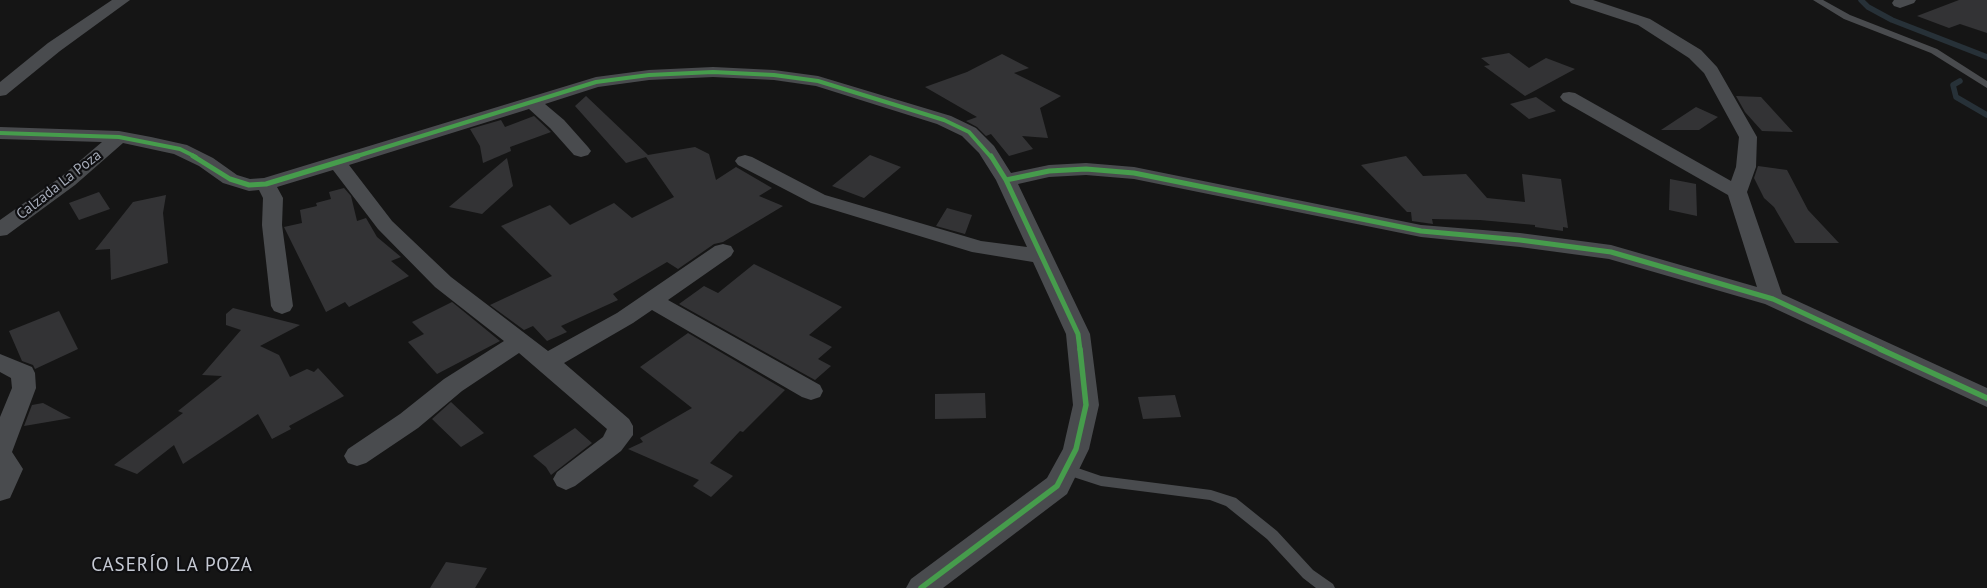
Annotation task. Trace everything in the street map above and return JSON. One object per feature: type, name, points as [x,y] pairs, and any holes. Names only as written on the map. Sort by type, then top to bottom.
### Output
[{"type":"street","points":[[0,92],[54,47],[122,0]]},
{"type":"street","points":[[1577,0],[1644,22],[1696,54],[1711,71],[1748,137],[1746,167],[1737,192],[1773,299]]},
{"type":"street","points":[[118,137],[180,149],[206,162],[230,179],[249,185],[266,184],[596,82],[649,74],[721,72],[774,75],[818,81],[944,120],[969,132],[987,150],[1006,180],[1078,334],[1086,405],[1076,449],[1056,486],[921,588]]},
{"type":"street","points":[[1569,97],[1737,192]]},
{"type":"street","points":[[532,102],[557,124],[581,151]]},
{"type":"street","name":"Calzada La Poza","points":[[0,133],[118,137]]},
{"type":"street","name":"Calzada La Poza","points":[[0,230],[68,181],[118,137]]},
{"type":"street","points":[[746,161],[818,199],[861,214],[980,247],[1041,256]]},
{"type":"street","points":[[337,162],[385,225],[443,282],[547,362],[620,426],[620,435],[612,444],[566,479]]},
{"type":"street","points":[[1006,180],[1048,171],[1086,169],[1134,173],[1420,231],[1520,240],[1611,252],[1773,299],[1987,398]]},
{"type":"street","points":[[266,184],[273,198],[272,225],[282,306]]},
{"type":"street","points":[[547,362],[625,318],[723,251]]},
{"type":"street","points":[[651,300],[810,391]]},
{"type":"street","points":[[357,456],[409,421],[453,385],[519,342]]},
{"type":"street","points":[[0,362],[23,373],[24,388],[0,449]]},
{"type":"street","points":[[0,456],[10,469],[0,490]]},
{"type":"lane","points":[[1817,0],[1847,17],[1934,51],[1987,85]]},
{"type":"lane","points":[[1066,469],[1101,480],[1143,484],[1211,495],[1232,502],[1272,535],[1308,574],[1328,588]]},
{"type":"building","points":[[1959,0],[1987,0],[1987,33],[1960,24],[1949,28],[1917,16]]},
{"type":"building","points":[[1509,53],[1529,68],[1546,58],[1575,69],[1525,96],[1484,66],[1490,65],[1481,58]]},
{"type":"building","points":[[1002,54],[1029,68],[1014,73],[1061,96],[1040,108],[1048,138],[1022,136],[1033,149],[1009,156],[991,134],[986,136],[977,127],[966,121],[977,117],[925,87],[967,72]]},
{"type":"building","points":[[586,96],[648,155],[695,147],[709,154],[716,180],[736,167],[772,188],[759,196],[783,206],[723,242],[714,244],[678,269],[667,262],[613,294],[618,300],[561,326],[567,332],[547,341],[533,326],[524,330],[490,305],[552,276],[501,226],[550,205],[570,225],[614,203],[632,218],[674,197],[646,157],[626,163],[575,106]]},
{"type":"building","points":[[1736,96],[1761,97],[1793,132],[1762,131],[1745,112]]},
{"type":"building","points":[[1536,97],[1556,111],[1529,119],[1510,104]]},
{"type":"building","points":[[1696,107],[1718,117],[1699,130],[1661,130]]},
{"type":"building","points":[[534,116],[551,132],[510,147],[511,151],[483,163],[480,146],[470,129],[501,120],[505,127]]},
{"type":"building","points":[[870,155],[901,167],[864,198],[832,186]]},
{"type":"building","points":[[1406,156],[1423,176],[1466,174],[1487,198],[1525,202],[1522,174],[1561,179],[1568,228],[1563,227],[1563,231],[1535,227],[1535,225],[1480,220],[1432,219],[1433,224],[1412,221],[1411,212],[1407,212],[1361,165]]},
{"type":"building","points":[[507,158],[513,186],[482,214],[449,207]]},
{"type":"building","points":[[1758,166],[1787,170],[1808,210],[1839,243],[1795,243],[1774,207],[1764,198],[1754,178]]},
{"type":"building","points":[[1670,179],[1696,184],[1697,216],[1669,210]]},
{"type":"building","points":[[344,188],[351,196],[357,221],[366,218],[377,237],[401,257],[391,261],[409,276],[349,307],[345,302],[326,312],[284,227],[302,223],[300,210],[317,206],[316,203],[331,199],[329,192]]},
{"type":"building","points":[[99,192],[110,209],[79,220],[69,203]]},
{"type":"building","points":[[166,195],[163,213],[168,263],[111,280],[110,249],[95,250],[133,202]]},
{"type":"building","points":[[947,208],[972,215],[965,234],[936,226]]},
{"type":"building","points":[[754,264],[842,307],[809,335],[832,347],[818,359],[831,366],[815,380],[679,304],[704,286],[718,293]]},
{"type":"building","points":[[452,302],[500,341],[437,374],[408,342],[424,334],[412,322]]},
{"type":"building","points":[[233,308],[300,325],[260,346],[279,355],[290,377],[307,369],[314,372],[318,368],[344,396],[289,426],[291,429],[272,439],[258,414],[183,464],[174,445],[137,474],[114,465],[183,413],[178,411],[222,376],[202,375],[241,330],[226,325],[226,314]]},
{"type":"building","points":[[59,311],[78,349],[35,369],[33,365],[22,361],[9,331]]},
{"type":"building","points":[[688,333],[785,390],[743,432],[740,431],[710,463],[733,476],[711,497],[693,486],[699,480],[628,449],[643,442],[640,438],[692,408],[640,367]]},
{"type":"building","points":[[985,393],[986,418],[935,419],[935,394]]},
{"type":"building","points":[[1175,395],[1181,417],[1143,419],[1138,397]]},
{"type":"building","points":[[451,402],[484,433],[461,447],[432,419]]},
{"type":"building","points":[[43,403],[71,418],[24,426],[32,405]]},
{"type":"building","points":[[575,428],[592,443],[551,475],[546,467],[533,456]]},
{"type":"building","points":[[446,562],[487,568],[475,588],[430,588]]},
{"type":"waterway","points":[[1861,0],[1868,7],[1892,20],[1987,57]]},
{"type":"waterway","points":[[1960,81],[1953,85],[1956,97],[1987,115]]},
{"type":"cycle path","points":[[0,133],[119,137],[151,143],[180,149],[206,162],[230,179],[249,185],[266,184],[596,82],[649,75],[713,72],[774,75],[818,81],[944,120],[969,132],[987,150],[1006,180],[1078,334],[1086,405],[1076,449],[1057,486],[921,588]]},
{"type":"cycle path","points":[[1006,180],[1049,171],[1086,169],[1134,173],[1421,231],[1520,240],[1611,252],[1773,299],[1987,398]]},
{"type":"district","name":"CASERÍO LA POZA","points":[[172,566]]}]
